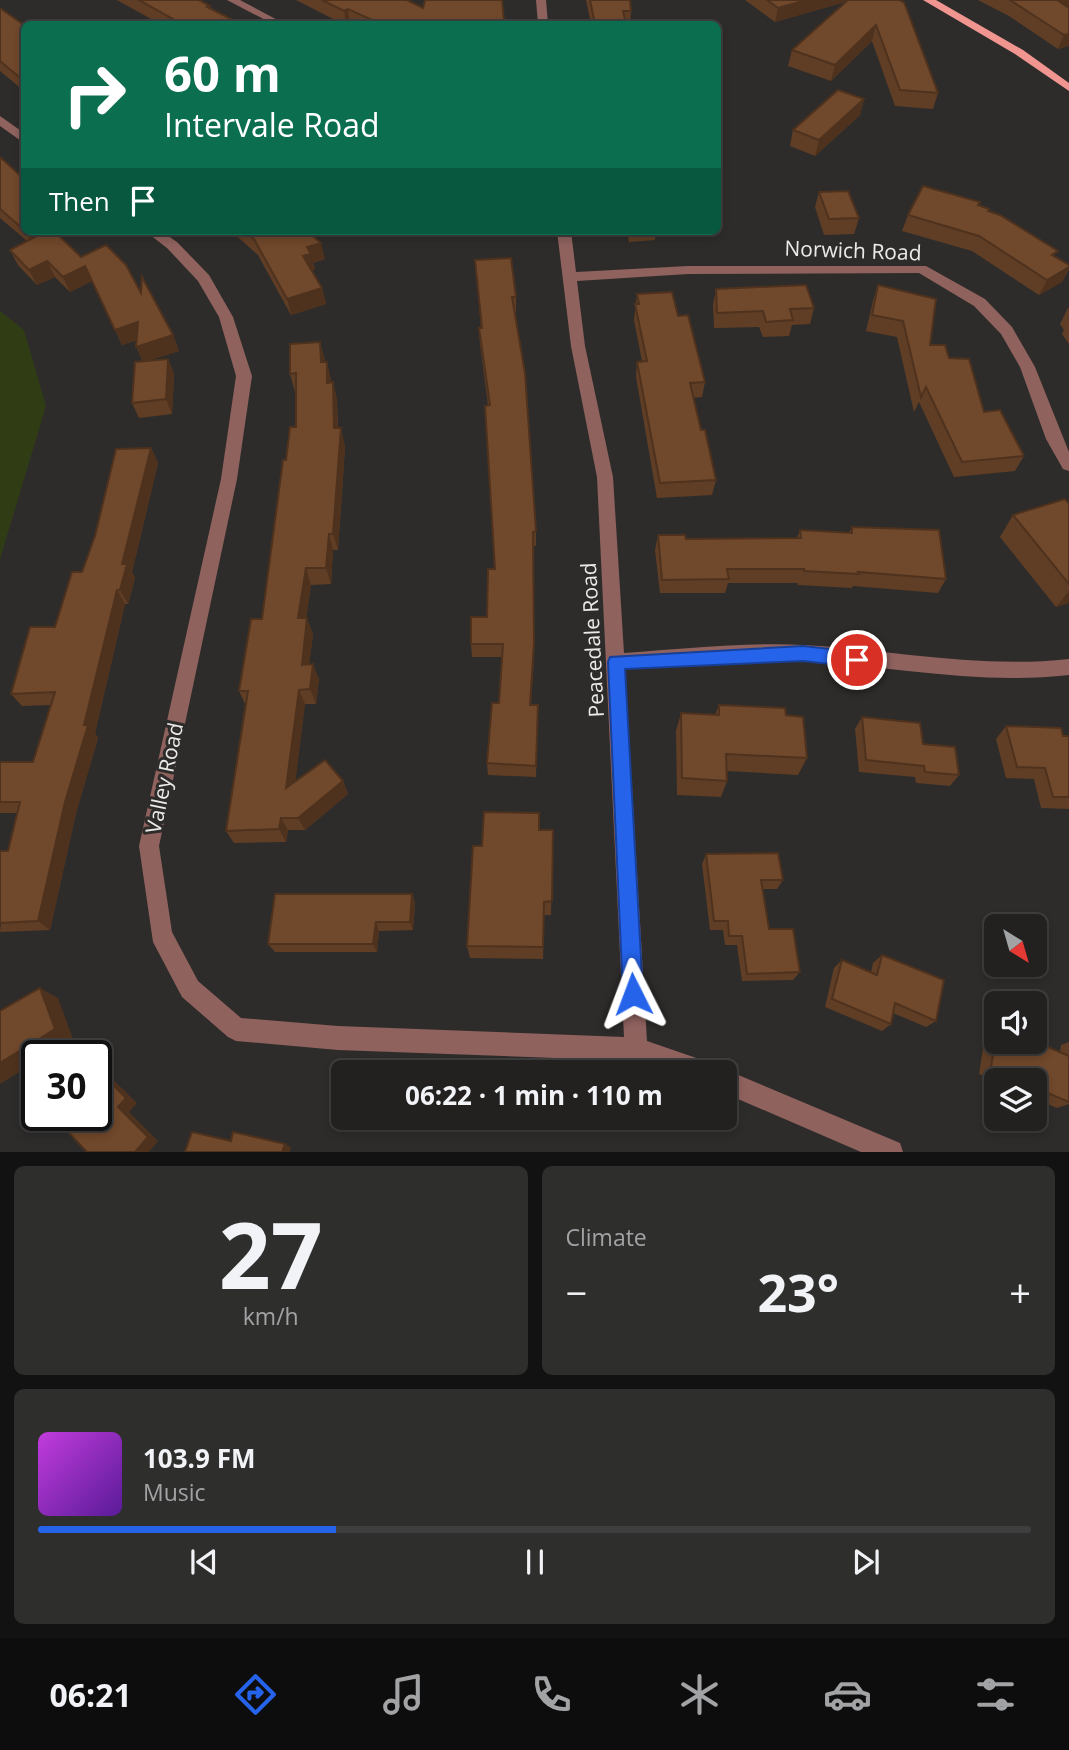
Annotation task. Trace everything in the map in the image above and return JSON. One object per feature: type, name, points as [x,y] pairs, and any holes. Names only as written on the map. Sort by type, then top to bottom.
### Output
[{"type":"main road","points":[[928,0],[1019,52],[1069,88]]},
{"type":"street","points":[[232,0],[274,21]]},
{"type":"street","points":[[541,0],[543,21]]},
{"type":"street","points":[[0,120],[21,137]]},
{"type":"street","name":"Valley Road","points":[[158,235],[172,245],[204,278],[226,317],[244,376],[229,479],[149,846],[161,934],[190,989],[236,1029],[338,1038],[636,1049],[668,1060]]},
{"type":"street","name":"Peacedale Road","points":[[565,235],[578,346],[605,477],[636,1049]]},
{"type":"street","name":"Norwich Road","points":[[570,277],[701,270],[921,270],[957,285],[987,305],[1008,332],[1033,380],[1054,441],[1069,465]]},
{"type":"street","points":[[616,662],[803,653],[963,672],[1025,672],[1069,667]]},
{"type":"street","points":[[737,1087],[891,1152]]},
{"type":"green space","points":[[0,311],[24,330],[46,406],[0,559]]},
{"type":"building","points":[[139,0],[199,0],[235,21],[177,21]]},
{"type":"building","points":[[322,0],[407,0],[423,8],[425,0],[502,0],[504,21],[374,21],[348,9],[344,11]]},
{"type":"building","points":[[590,0],[630,0],[631,11],[623,11],[625,21],[594,21]]},
{"type":"building","points":[[767,0],[807,0],[778,8]]},
{"type":"building","points":[[848,0],[904,2],[938,93],[900,90],[876,25],[835,65],[792,50]]},
{"type":"building","points":[[1010,0],[1057,0],[1069,8],[1069,34],[1064,35]]},
{"type":"building","points":[[0,8],[21,23],[21,78],[0,61]]},
{"type":"building","points":[[838,90],[864,99],[819,140],[793,130]]},
{"type":"building","points":[[0,157],[21,176],[21,227],[0,209]]},
{"type":"building","points":[[923,186],[980,202],[978,205],[1000,215],[1058,251],[1052,255],[1069,267],[1047,280],[979,236],[908,215]]},
{"type":"building","points":[[848,191],[859,218],[829,219],[819,192]]},
{"type":"building","points":[[38,235],[58,235],[81,257],[106,245],[126,265],[141,293],[142,277],[173,335],[136,347],[138,322],[115,330],[85,266],[63,277],[47,261],[29,270],[10,250]]},
{"type":"building","points":[[250,235],[312,235],[321,243],[307,247],[311,254],[303,256],[322,288],[287,299]]},
{"type":"building","points":[[511,258],[516,297],[512,297],[525,373],[536,531],[533,532],[534,643],[530,705],[538,705],[536,766],[487,763],[492,703],[499,703],[503,644],[471,644],[471,617],[487,617],[488,569],[495,569],[485,406],[490,405],[479,328],[482,328],[475,260]]},
{"type":"building","points":[[806,285],[814,308],[790,309],[793,320],[766,322],[763,311],[717,313],[716,289]]},
{"type":"building","points":[[878,285],[936,299],[930,345],[945,345],[949,358],[969,359],[984,412],[1000,410],[1024,456],[962,462],[926,387],[921,397],[903,321],[872,315]]},
{"type":"building","points":[[672,292],[678,316],[688,315],[705,382],[690,383],[701,430],[705,430],[716,480],[660,483],[637,362],[647,361],[635,304],[639,304],[637,294]]},
{"type":"building","points":[[320,342],[321,362],[327,362],[327,383],[333,382],[334,428],[341,428],[333,534],[329,534],[326,568],[306,568],[298,618],[307,618],[302,665],[313,664],[310,689],[299,690],[286,788],[325,760],[343,781],[298,818],[281,818],[279,829],[226,831],[248,691],[239,691],[251,619],[262,619],[283,460],[286,460],[290,427],[296,427],[296,373],[290,374],[290,344]]},
{"type":"building","points":[[168,359],[166,399],[132,403],[135,362]]},
{"type":"building","points":[[151,448],[122,564],[127,564],[120,590],[117,590],[84,725],[88,725],[65,802],[38,921],[0,923],[0,851],[8,851],[20,802],[0,802],[0,762],[33,762],[55,692],[11,694],[30,627],[55,627],[72,572],[82,572],[95,536],[116,449]]},
{"type":"building","points":[[1065,499],[1069,504],[1069,584],[1013,515]]},
{"type":"building","points":[[852,527],[939,530],[946,579],[804,569],[727,569],[729,579],[662,580],[658,535],[685,535],[686,539],[801,538],[800,530],[852,533]]},
{"type":"building","points":[[719,705],[785,708],[786,715],[803,717],[807,758],[726,754],[727,781],[682,778],[681,713],[719,715]]},
{"type":"building","points":[[862,717],[920,723],[923,744],[955,747],[959,775],[925,772],[924,766],[866,760]]},
{"type":"building","points":[[1006,726],[1061,728],[1063,736],[1069,736],[1069,797],[1053,797],[1045,768],[1017,767]]},
{"type":"building","points":[[484,812],[539,813],[539,830],[553,830],[552,901],[544,902],[543,947],[467,946],[473,846],[482,846]]},
{"type":"building","points":[[778,853],[783,880],[761,880],[769,929],[793,929],[800,972],[747,974],[742,936],[729,936],[728,921],[714,921],[706,854]]},
{"type":"building","points":[[275,894],[412,894],[410,922],[376,922],[373,944],[268,944]]},
{"type":"building","points":[[882,955],[944,980],[936,1021],[895,1003],[891,1024],[832,999],[842,960],[877,975]]},
{"type":"building","points":[[40,988],[55,1029],[37,1040],[21,1040],[21,1050],[0,1063],[0,1011]]},
{"type":"building","points":[[1047,1047],[1069,1056],[1069,1102],[1047,1093],[1047,1068],[991,1068],[993,1054],[1047,1054]]},
{"type":"building","points":[[112,1084],[126,1098],[118,1107],[148,1137],[135,1152],[87,1152],[67,1131],[112,1131]]},
{"type":"building","points":[[192,1132],[231,1141],[233,1132],[285,1144],[282,1152],[185,1152]]},
{"type":"route","points":[[633,994],[616,662],[803,653],[857,660]]}]
